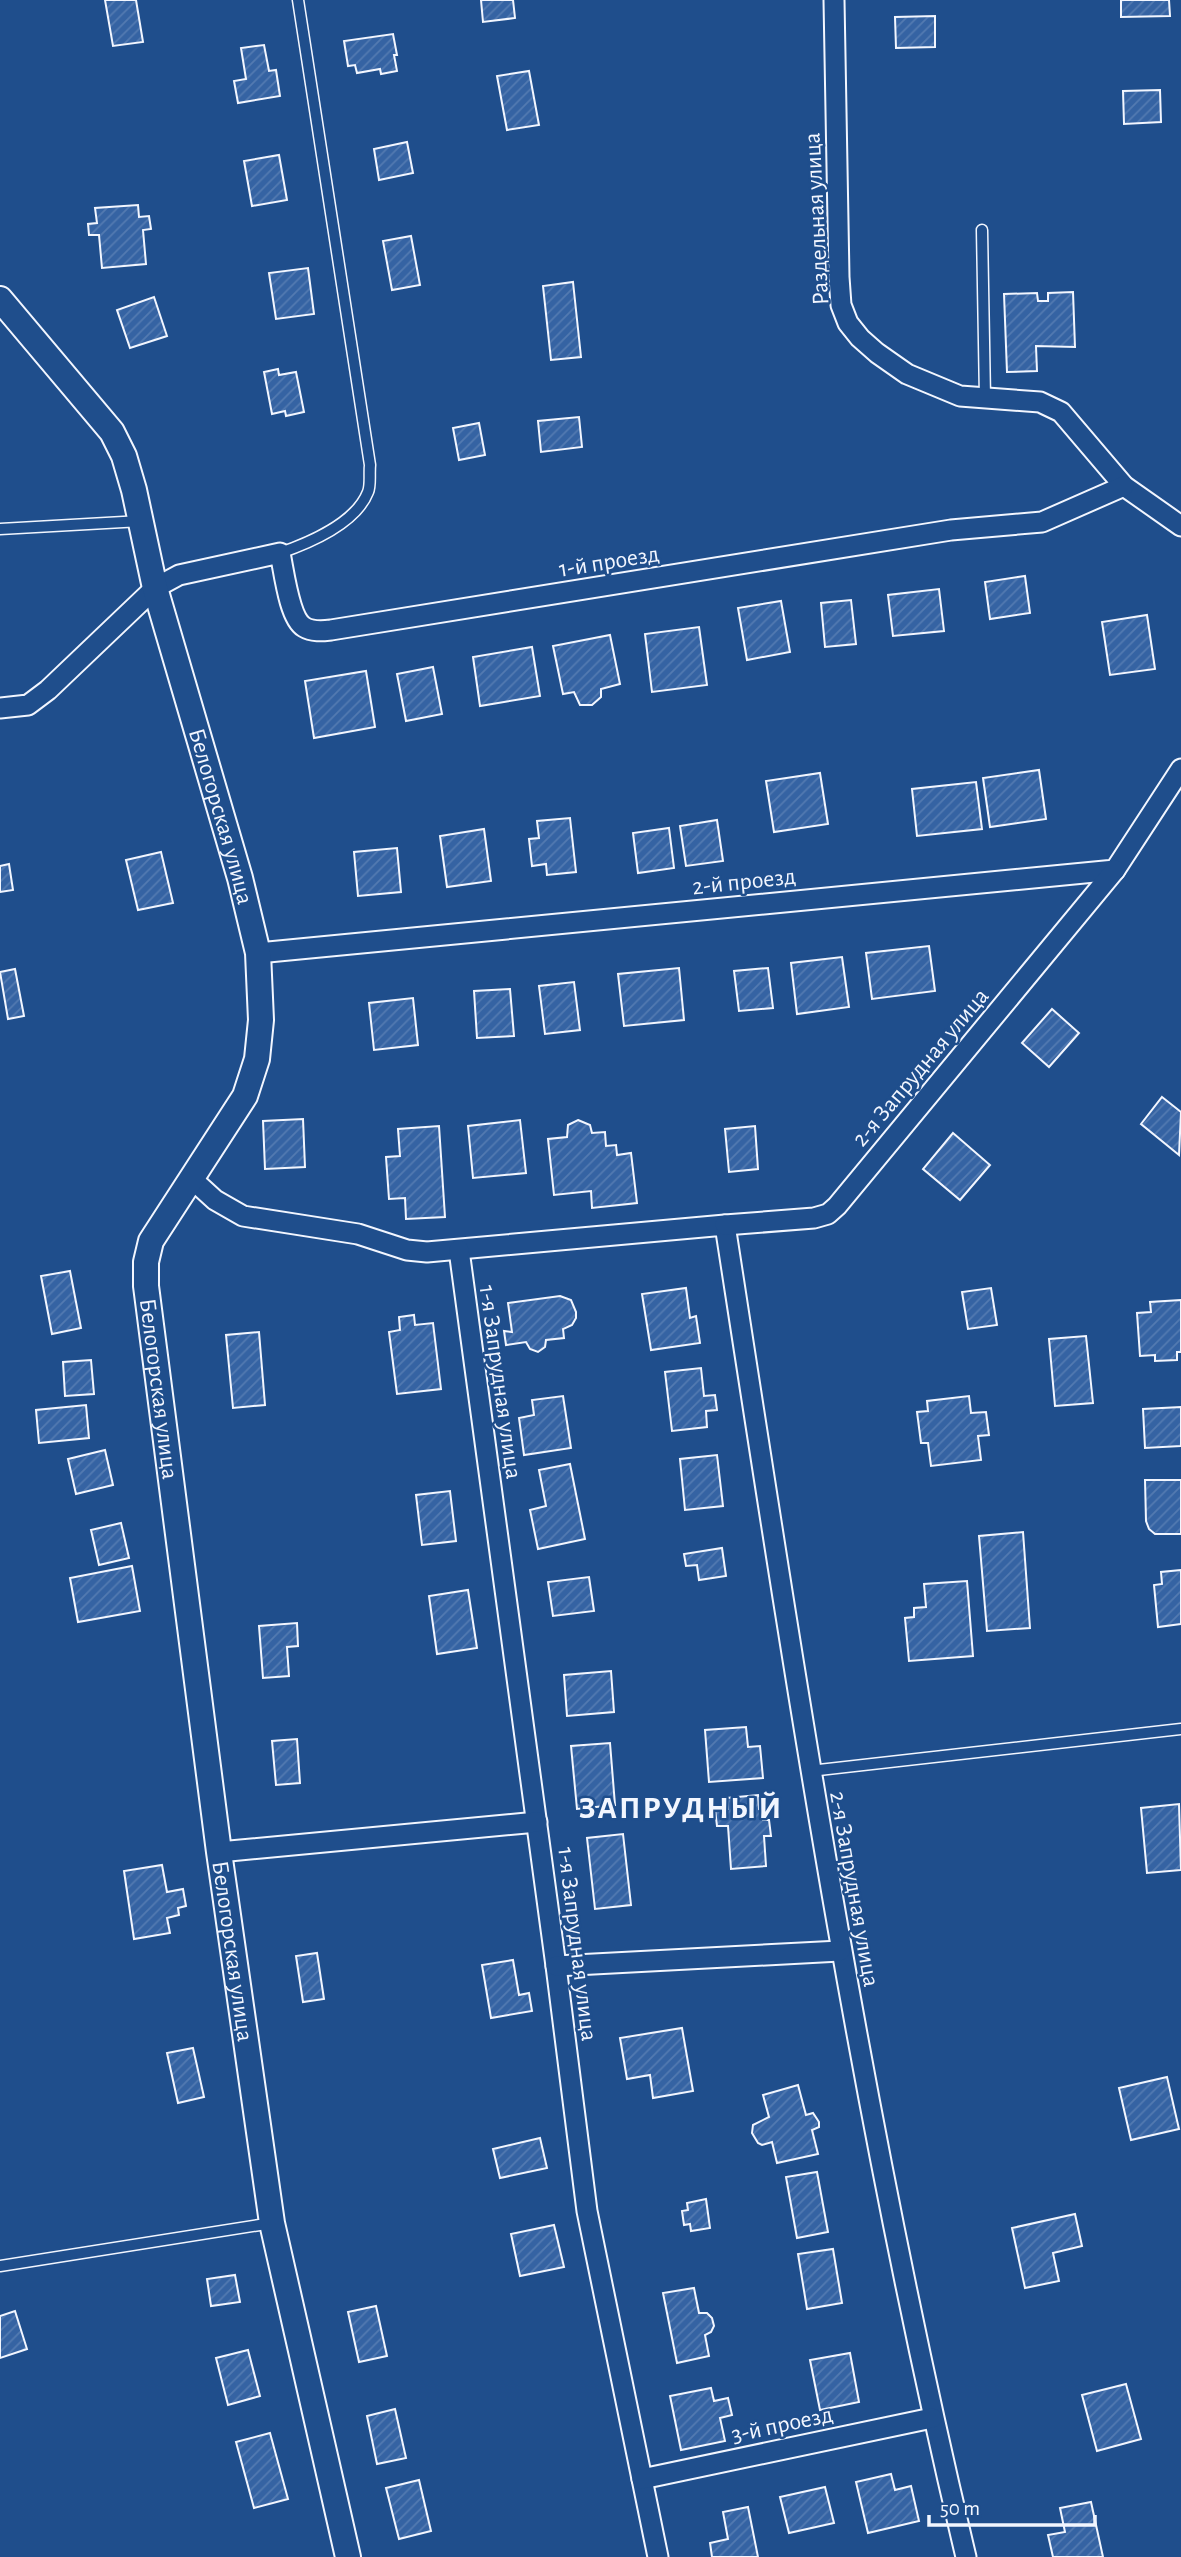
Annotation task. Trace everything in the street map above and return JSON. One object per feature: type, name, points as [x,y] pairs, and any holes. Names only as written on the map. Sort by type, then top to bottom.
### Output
[{"type":"street","name":"Раздельная улица","points":[[834,0],[841,305],[848,323],[877,353],[907,374],[960,396],[1040,402],[1061,412],[1124,486],[1181,526]]},
{"type":"street","name":"Белогорская улица","points":[[0,299],[112,432],[124,456],[142,521],[155,588],[240,878],[258,953],[261,1020],[257,1059],[245,1096],[151,1241],[146,1262],[146,1286],[219,1852],[272,2223],[348,2557]]},
{"type":"street","name":"1-й проезд","points":[[281,553],[297,622],[305,628],[331,631],[951,530],[1042,522],[1124,486]]},
{"type":"street","points":[[0,708],[28,705],[48,690],[155,588],[179,575],[281,553]]},
{"type":"street","points":[[1115,870],[1181,769]]},
{"type":"street","name":"2-й проезд","points":[[258,953],[1115,870]]},
{"type":"street","name":"2-я Запрудная улица","points":[[192,1179],[215,1200],[243,1216],[358,1234],[407,1250],[427,1252],[814,1218],[828,1214],[1115,870]]},
{"type":"street","name":"2-я Запрудная улица","points":[[725,1225],[809,1771],[840,1951],[932,2418],[966,2557]]},
{"type":"street","name":"1-я Запрудная улица","points":[[459,1251],[587,2210],[658,2557]]},
{"type":"street","points":[[219,1852],[537,1822]]},
{"type":"street","points":[[556,1966],[840,1951]]},
{"type":"street","name":"3-й проезд","points":[[642,2479],[932,2418]]},
{"type":"lane","points":[[281,553],[314,541],[343,521],[358,507],[369,491],[369,465],[298,0]]},
{"type":"lane","points":[[982,230],[985,398]]},
{"type":"lane","points":[[0,529],[142,521]]},
{"type":"lane","points":[[809,1771],[1181,1729]]},
{"type":"lane","points":[[0,2266],[272,2223]]},
{"type":"building","points":[[105,0],[136,0],[143,42],[113,46]]},
{"type":"building","points":[[481,0],[513,0],[515,18],[483,22]]},
{"type":"building","points":[[1121,0],[1169,0],[1170,16],[1121,17]]},
{"type":"building","points":[[935,16],[935,47],[896,48],[895,17]]},
{"type":"building","points":[[393,34],[397,71],[381,74],[380,69],[357,73],[355,65],[348,66],[344,41]]},
{"type":"building","points":[[264,45],[269,71],[276,70],[280,96],[238,103],[234,81],[246,79],[241,48]]},
{"type":"building","points":[[529,71],[539,125],[507,130],[497,76]]},
{"type":"building","points":[[1160,90],[1161,122],[1124,124],[1123,91]]},
{"type":"building","points":[[407,142],[413,173],[379,180],[374,149]]},
{"type":"building","points":[[279,155],[287,200],[252,206],[244,161]]},
{"type":"building","points":[[138,205],[139,217],[149,216],[151,229],[143,230],[146,264],[102,268],[99,235],[89,235],[88,224],[97,223],[95,208]]},
{"type":"building","points":[[411,236],[420,285],[392,290],[383,241]]},
{"type":"building","points":[[308,268],[314,314],[276,319],[269,273]]},
{"type":"building","points":[[573,282],[581,357],[551,360],[543,286]]},
{"type":"building","points":[[1073,292],[1075,347],[1036,346],[1037,371],[1007,372],[1004,294],[1037,293],[1038,301],[1048,301],[1048,293]]},
{"type":"building","points":[[154,297],[167,336],[130,348],[117,310]]},
{"type":"building","points":[[278,369],[279,375],[296,372],[304,412],[286,416],[285,411],[272,414],[264,372]]},
{"type":"building","points":[[579,417],[582,447],[541,452],[538,421]]},
{"type":"building","points":[[479,423],[485,455],[459,460],[453,428]]},
{"type":"building","points":[[1025,576],[1030,613],[990,619],[985,582]]},
{"type":"building","points":[[939,589],[944,631],[893,636],[888,595]]},
{"type":"building","points":[[851,600],[856,644],[825,647],[821,603]]},
{"type":"building","points":[[781,601],[790,652],[747,660],[738,608]]},
{"type":"building","points":[[1147,615],[1155,669],[1110,675],[1102,622]]},
{"type":"building","points":[[699,627],[707,685],[652,692],[645,634]]},
{"type":"building","points":[[610,635],[620,684],[601,689],[601,697],[592,705],[580,705],[574,692],[563,694],[553,646]]},
{"type":"building","points":[[532,647],[540,696],[480,706],[473,657]]},
{"type":"building","points":[[433,667],[442,714],[406,721],[397,674]]},
{"type":"building","points":[[366,671],[375,727],[314,738],[305,681]]},
{"type":"building","points":[[1039,770],[1046,819],[990,827],[983,778]]},
{"type":"building","points":[[820,773],[828,824],[774,832],[766,781]]},
{"type":"building","points":[[976,782],[982,829],[917,836],[912,789]]},
{"type":"building","points":[[570,818],[576,872],[547,875],[546,864],[532,866],[529,839],[539,838],[537,821]]},
{"type":"building","points":[[717,820],[723,861],[686,866],[680,826]]},
{"type":"building","points":[[669,828],[674,868],[638,873],[633,833]]},
{"type":"building","points":[[484,829],[491,881],[447,887],[440,836]]},
{"type":"building","points":[[397,848],[401,892],[358,896],[354,852]]},
{"type":"building","points":[[161,852],[173,903],[138,910],[126,860]]},
{"type":"building","points":[[9,864],[13,890],[0,892],[0,866]]},
{"type":"building","points":[[929,946],[935,991],[872,999],[866,953]]},
{"type":"building","points":[[842,957],[849,1007],[797,1014],[791,963]]},
{"type":"building","points":[[679,968],[684,1020],[624,1026],[618,974]]},
{"type":"building","points":[[768,968],[773,1008],[739,1011],[734,971]]},
{"type":"building","points":[[15,969],[24,1016],[8,1019],[0,972]]},
{"type":"building","points":[[574,982],[580,1030],[545,1034],[539,986]]},
{"type":"building","points":[[510,989],[514,1036],[477,1038],[474,991]]},
{"type":"building","points":[[413,998],[418,1045],[374,1050],[369,1003]]},
{"type":"building","points":[[1052,1009],[1079,1033],[1049,1067],[1022,1043]]},
{"type":"building","points":[[1162,1097],[1181,1112],[1179,1155],[1141,1124]]},
{"type":"building","points":[[303,1119],[305,1167],[265,1169],[263,1121]]},
{"type":"building","points":[[520,1120],[526,1173],[473,1178],[468,1126]]},
{"type":"building","points":[[578,1120],[590,1125],[592,1133],[605,1132],[606,1146],[616,1145],[617,1155],[631,1153],[637,1203],[592,1208],[591,1191],[554,1195],[548,1139],[567,1137],[568,1125]]},
{"type":"building","points":[[439,1126],[445,1217],[406,1219],[405,1198],[389,1199],[386,1157],[400,1156],[398,1129]]},
{"type":"building","points":[[755,1126],[758,1169],[729,1172],[725,1129]]},
{"type":"building","points":[[953,1133],[990,1165],[960,1200],[923,1169]]},
{"type":"building","points":[[70,1271],[81,1328],[52,1334],[41,1276]]},
{"type":"building","points":[[686,1288],[690,1318],[696,1316],[700,1343],[651,1350],[642,1294]]},
{"type":"building","points":[[991,1288],[997,1325],[968,1329],[962,1292]]},
{"type":"building","points":[[560,1296],[571,1300],[576,1312],[572,1325],[563,1329],[564,1338],[546,1340],[545,1347],[538,1352],[530,1349],[526,1342],[506,1345],[504,1331],[512,1332],[508,1303]]},
{"type":"building","points":[[1181,1300],[1181,1352],[1177,1352],[1177,1360],[1155,1361],[1155,1355],[1140,1356],[1137,1313],[1151,1312],[1150,1302]]},
{"type":"building","points":[[414,1315],[415,1325],[433,1323],[441,1389],[397,1394],[389,1332],[400,1330],[399,1317]]},
{"type":"building","points":[[259,1332],[265,1405],[233,1408],[226,1335]]},
{"type":"building","points":[[1086,1336],[1093,1403],[1055,1406],[1049,1339]]},
{"type":"building","points":[[91,1360],[94,1394],[65,1396],[63,1362]]},
{"type":"building","points":[[701,1368],[704,1396],[715,1395],[717,1410],[706,1411],[707,1427],[672,1431],[665,1372]]},
{"type":"building","points":[[563,1396],[571,1448],[524,1455],[519,1418],[534,1415],[532,1400]]},
{"type":"building","points":[[969,1396],[971,1413],[986,1412],[989,1435],[978,1436],[981,1460],[931,1466],[928,1443],[921,1443],[917,1412],[928,1411],[927,1401]]},
{"type":"building","points":[[86,1405],[89,1438],[39,1443],[36,1410]]},
{"type":"building","points":[[1181,1407],[1181,1446],[1145,1448],[1143,1409]]},
{"type":"building","points":[[105,1450],[113,1485],[76,1494],[68,1459]]},
{"type":"building","points":[[717,1455],[723,1506],[685,1510],[680,1459]]},
{"type":"building","points":[[570,1464],[585,1539],[538,1549],[530,1510],[546,1506],[539,1470]]},
{"type":"building","points":[[1145,1480],[1181,1480],[1181,1534],[1155,1534],[1149,1529],[1146,1521]]},
{"type":"building","points":[[450,1491],[456,1541],[422,1545],[416,1495]]},
{"type":"building","points":[[121,1523],[129,1558],[99,1565],[91,1530]]},
{"type":"building","points":[[1023,1532],[1030,1628],[987,1631],[979,1536]]},
{"type":"building","points":[[722,1548],[726,1576],[699,1580],[697,1565],[686,1566],[684,1554]]},
{"type":"building","points":[[132,1566],[140,1611],[78,1622],[70,1578]]},
{"type":"building","points":[[1181,1570],[1181,1624],[1158,1627],[1154,1585],[1162,1584],[1161,1572]]},
{"type":"building","points":[[589,1577],[594,1611],[553,1616],[548,1582]]},
{"type":"building","points":[[967,1581],[973,1656],[909,1661],[905,1618],[914,1617],[914,1608],[926,1607],[924,1584]]},
{"type":"building","points":[[468,1590],[477,1648],[437,1654],[429,1596]]},
{"type":"building","points":[[297,1623],[298,1646],[287,1647],[289,1676],[263,1678],[259,1626]]},
{"type":"building","points":[[611,1671],[614,1712],[567,1716],[564,1675]]},
{"type":"building","points":[[746,1727],[748,1747],[760,1746],[763,1778],[709,1782],[705,1730]]},
{"type":"building","points":[[297,1739],[300,1783],[276,1785],[272,1741]]},
{"type":"building","points":[[610,1743],[615,1805],[577,1809],[571,1746]]},
{"type":"building","points":[[758,1795],[759,1809],[762,1808],[763,1820],[769,1820],[771,1836],[764,1836],[766,1866],[731,1869],[728,1826],[717,1826],[715,1809],[728,1809],[727,1798]]},
{"type":"building","points":[[1179,1804],[1181,1870],[1147,1873],[1141,1808]]},
{"type":"building","points":[[623,1834],[631,1905],[595,1909],[587,1838]]},
{"type":"building","points":[[162,1865],[167,1892],[183,1889],[186,1906],[178,1908],[179,1915],[167,1918],[170,1933],[134,1939],[124,1871]]},
{"type":"building","points":[[317,1953],[324,1999],[303,2002],[296,1956]]},
{"type":"building","points":[[513,1960],[519,1995],[529,1993],[532,2011],[491,2018],[482,1965]]},
{"type":"building","points":[[682,2028],[693,2091],[653,2098],[650,2075],[627,2079],[620,2038]]},
{"type":"building","points":[[193,2048],[204,2097],[178,2103],[167,2053]]},
{"type":"building","points":[[1167,2077],[1179,2129],[1131,2140],[1119,2088]]},
{"type":"building","points":[[798,2085],[806,2115],[813,2113],[819,2122],[819,2127],[812,2130],[818,2154],[777,2163],[772,2142],[762,2145],[758,2143],[752,2133],[753,2125],[769,2117],[763,2095]]},
{"type":"building","points":[[540,2138],[547,2168],[500,2178],[493,2149]]},
{"type":"building","points":[[817,2172],[828,2232],[797,2238],[786,2177]]},
{"type":"building","points":[[706,2199],[710,2228],[691,2231],[690,2224],[684,2225],[682,2211],[688,2210],[687,2203]]},
{"type":"building","points":[[1075,2214],[1082,2246],[1053,2253],[1059,2281],[1025,2288],[1012,2228]]},
{"type":"building","points":[[554,2225],[564,2267],[520,2276],[511,2234]]},
{"type":"building","points":[[833,2249],[842,2303],[807,2309],[798,2254]]},
{"type":"building","points":[[235,2275],[240,2302],[211,2306],[207,2279]]},
{"type":"building","points":[[694,2288],[699,2313],[707,2313],[714,2326],[711,2332],[705,2335],[709,2356],[677,2363],[663,2293]]},
{"type":"building","points":[[376,2306],[387,2356],[359,2362],[348,2312]]},
{"type":"building","points":[[15,2311],[27,2349],[0,2358],[0,2316]]},
{"type":"building","points":[[248,2350],[260,2396],[228,2405],[216,2358]]},
{"type":"building","points":[[850,2353],[859,2402],[820,2410],[810,2360]]},
{"type":"building","points":[[1126,2384],[1141,2439],[1097,2451],[1082,2395]]},
{"type":"building","points":[[711,2388],[714,2401],[728,2398],[732,2415],[720,2418],[725,2441],[681,2450],[670,2396]]},
{"type":"building","points":[[395,2409],[406,2458],[377,2464],[367,2416]]},
{"type":"building","points":[[270,2433],[288,2499],[254,2508],[236,2442]]},
{"type":"building","points":[[891,2474],[895,2490],[911,2486],[919,2521],[868,2533],[856,2482]]},
{"type":"building","points":[[419,2480],[431,2531],[399,2539],[386,2488]]},
{"type":"building","points":[[825,2487],[834,2523],[789,2533],[780,2497]]},
{"type":"building","points":[[1091,2502],[1103,2557],[1053,2557],[1048,2535],[1065,2532],[1060,2508]]},
{"type":"building","points":[[748,2507],[758,2557],[712,2557],[710,2543],[728,2539],[723,2512]]},
{"type":"district","name":"ЗАПРУДНЫЙ","points":[[681,1807]]}]
